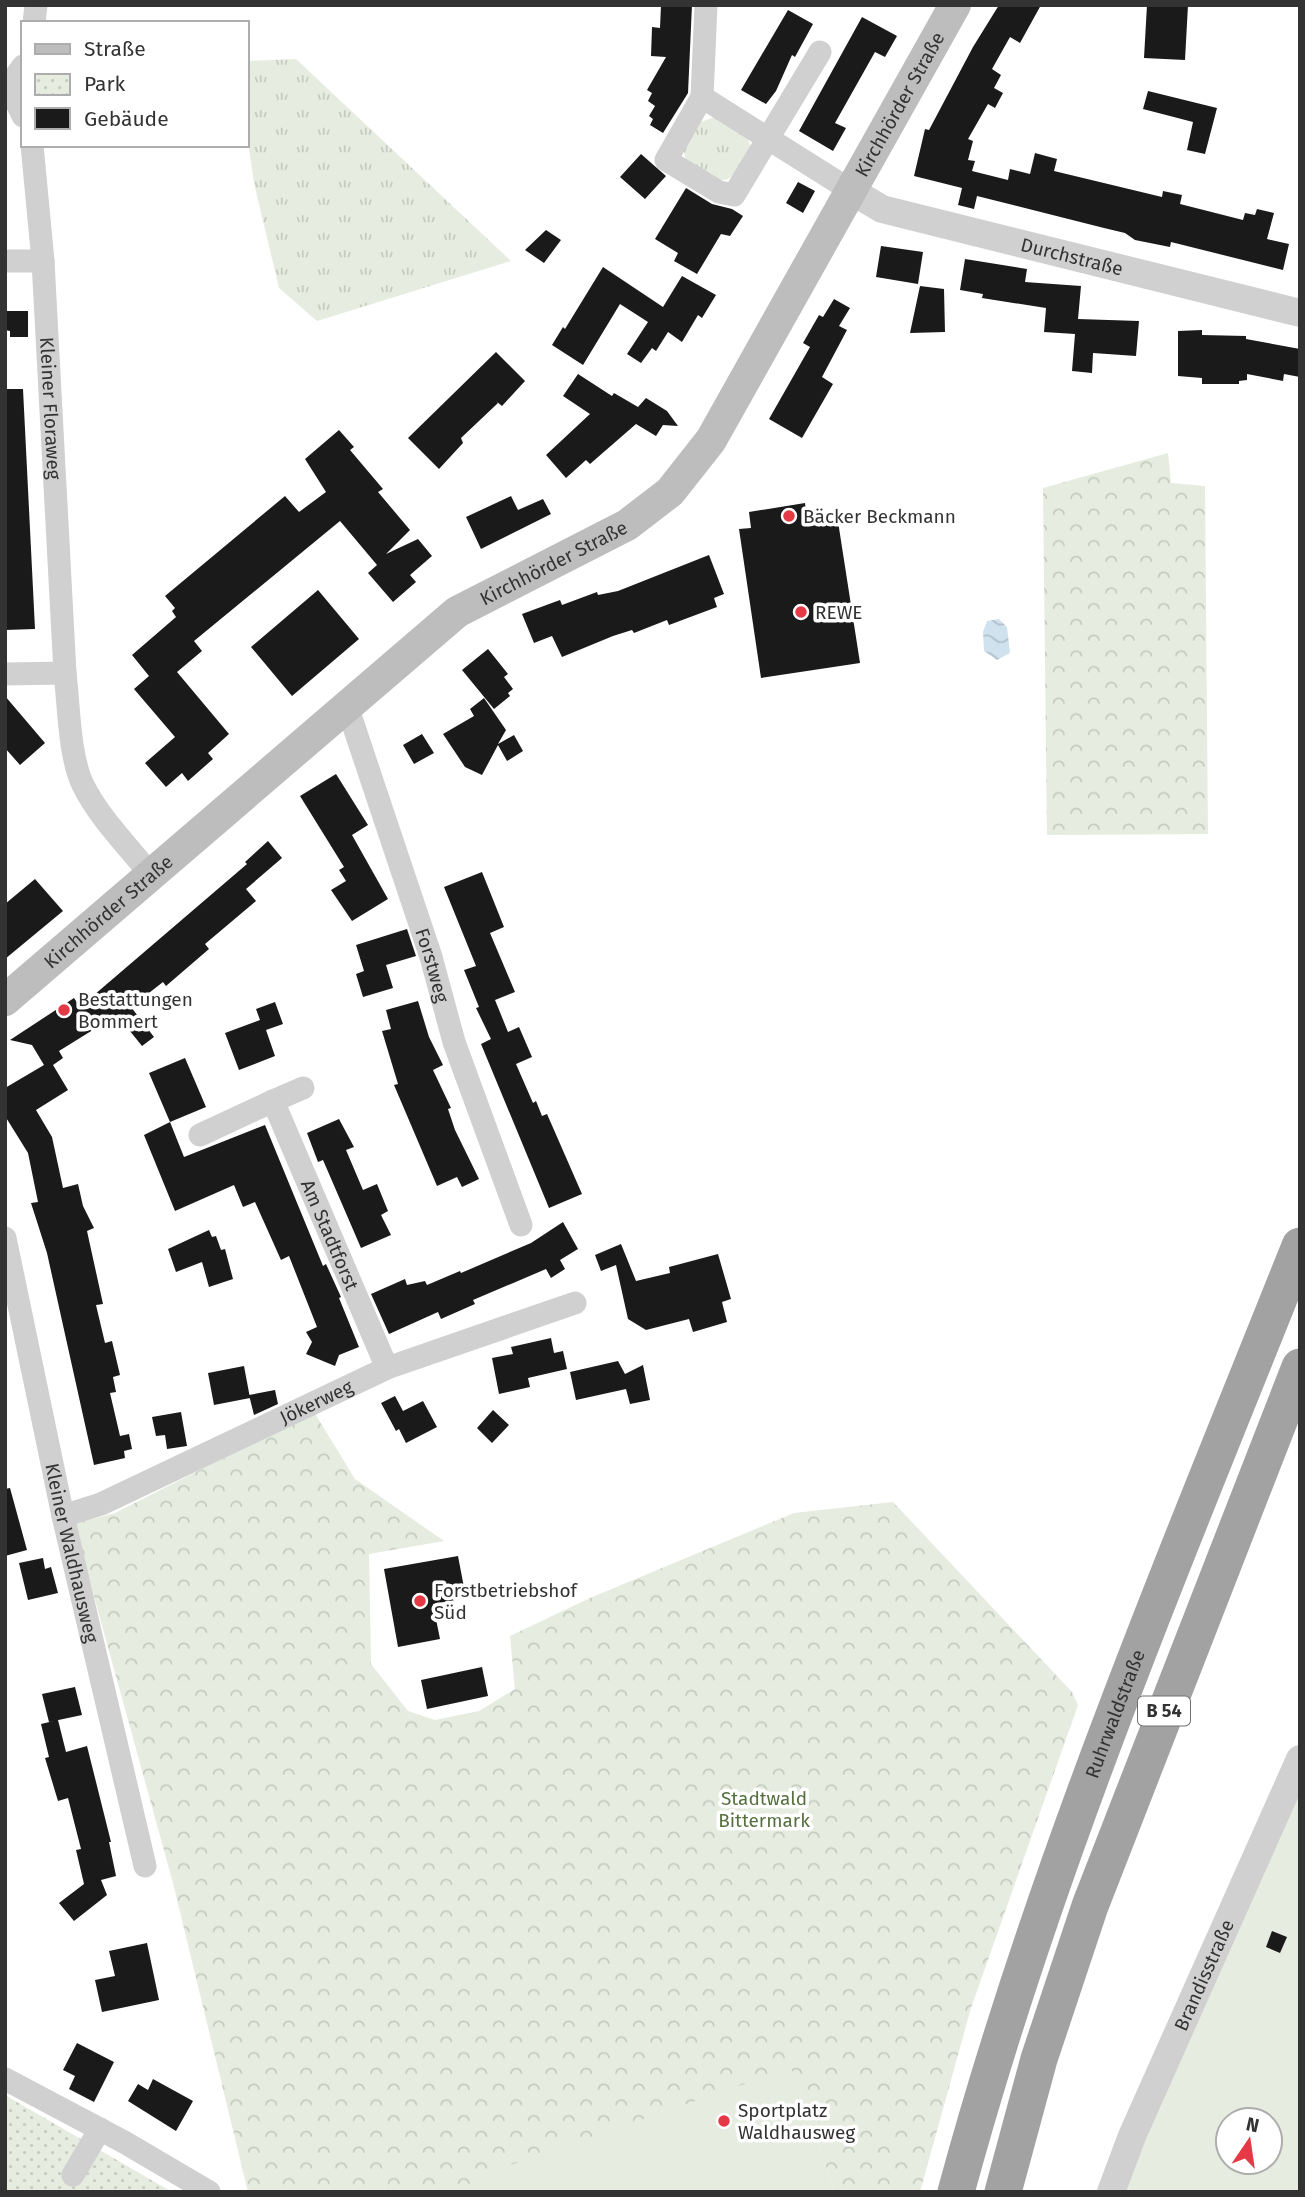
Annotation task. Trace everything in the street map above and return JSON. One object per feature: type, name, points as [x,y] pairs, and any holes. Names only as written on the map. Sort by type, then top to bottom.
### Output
[{"type":"highway","name":"Ruhrwaldstraße","points":[[957,2192],[1005,2022],[1083,1798],[1300,1246]]},
{"type":"highway","name":"B 54","points":[[1003,2192],[1039,2059],[1090,1906],[1300,1367]]},
{"type":"main road","name":"Kirchhörder Straße","points":[[5,1000],[457,612],[627,525],[670,492],[711,440],[849,190],[956,5]]},
{"type":"street","points":[[706,5],[702,97],[666,160],[719,192],[734,195],[820,52]]},
{"type":"street","points":[[12,76],[21,109]]},
{"type":"street","points":[[702,97],[849,190]]},
{"type":"street","name":"Kleiner Floraweg","points":[[32,147],[43,261],[65,674],[72,738],[82,783],[107,823],[151,875]]},
{"type":"street","name":"Durchstraße","points":[[849,190],[882,209],[1300,313]]},
{"type":"street","points":[[5,261],[43,261]]},
{"type":"street","points":[[5,674],[65,674]]},
{"type":"street","name":"Forstweg","points":[[347,706],[431,957],[454,1042],[520,1225]]},
{"type":"street","points":[[200,1135],[303,1088]]},
{"type":"street","name":"Am Stadtforst","points":[[273,1101],[387,1368]]},
{"type":"street","name":"Kleiner Waldhausweg","points":[[5,1238],[63,1516],[145,1866]]},
{"type":"street","name":"Jökerweg","points":[[63,1516],[101,1504],[387,1368],[575,1303]]},
{"type":"street","name":"Brandisstraße","points":[[1111,2192],[1132,2136],[1300,1759]]},
{"type":"street","points":[[5,2079],[100,2129],[209,2192]]},
{"type":"street","points":[[73,2175],[100,2129]]},
{"type":"green space","points":[[296,59],[511,261],[317,321],[279,288],[254,183],[248,142],[248,61]]},
{"type":"green space","points":[[715,117],[746,133],[751,149],[737,171],[724,180],[709,177],[687,163],[683,150],[698,123]]},
{"type":"green space","points":[[1168,453],[1171,483],[1205,486],[1208,834],[1047,835],[1043,488]]},
{"type":"green space","name":"Stadtwald Bittermark","points":[[314,1412],[355,1479],[444,1541],[369,1554],[371,1664],[408,1711],[435,1720],[479,1711],[515,1689],[510,1636],[590,1598],[794,1513],[893,1502],[1072,1692],[1078,1705],[971,2008],[920,2192],[835,2192],[791,2069],[486,2174],[491,2192],[248,2192],[173,1883],[74,1524],[115,1513]]},
{"type":"green space","points":[[1300,1759],[1300,2192],[1111,2192]]},
{"type":"green space","name":"Sportplatz Waldhausweg","points":[[791,2068],[835,2192],[491,2192],[485,2174]]},
{"type":"green space","points":[[5,2095],[172,2192],[5,2192]]},
{"type":"water","points":[[999,619],[1007,627],[1010,653],[997,660],[984,651],[983,632],[987,621]]},
{"type":"building","points":[[661,5],[692,5],[688,93],[663,133],[650,125],[653,119],[649,116],[655,106],[648,101],[652,93],[647,90],[666,57],[651,56],[652,27],[660,28]]},
{"type":"building","points":[[999,5],[1041,5],[1020,43],[1010,37],[992,69],[1001,75],[994,88],[1003,93],[995,108],[988,104],[968,139],[973,141],[968,160],[975,161],[972,171],[1008,180],[1010,169],[1030,174],[1035,153],[1057,159],[1054,171],[1162,197],[1163,191],[1182,195],[1180,204],[1243,220],[1245,213],[1255,215],[1257,209],[1274,213],[1267,239],[1289,244],[1283,270],[1171,242],[1170,247],[1135,240],[1125,233],[977,196],[974,209],[958,205],[962,188],[914,176],[925,129],[929,130],[973,47]]},
{"type":"building","points":[[1147,5],[1188,5],[1185,60],[1144,58]]},
{"type":"building","points":[[788,10],[813,24],[795,57],[792,55],[776,91],[766,104],[741,90]]},
{"type":"building","points":[[862,17],[897,36],[885,57],[875,52],[835,123],[846,128],[833,151],[799,131]]},
{"type":"building","points":[[1148,91],[1217,108],[1205,154],[1187,150],[1193,122],[1143,109]]},
{"type":"building","points":[[641,154],[666,176],[645,199],[620,177]]},
{"type":"building","points":[[798,182],[815,191],[803,213],[786,203]]},
{"type":"building","points":[[686,188],[712,204],[732,209],[743,216],[730,236],[721,234],[697,274],[674,261],[678,253],[655,239]]},
{"type":"building","points":[[546,230],[561,240],[544,263],[525,250]]},
{"type":"building","points":[[881,246],[923,252],[918,284],[876,277]]},
{"type":"building","points":[[965,259],[1027,269],[1025,282],[1081,286],[1078,319],[1139,321],[1136,356],[1093,353],[1092,373],[1072,371],[1075,334],[1044,332],[1046,308],[982,298],[983,294],[960,290]]},
{"type":"building","points":[[603,267],[663,307],[682,276],[716,295],[702,318],[698,315],[682,342],[668,332],[656,351],[652,348],[641,363],[627,354],[648,322],[620,304],[583,365],[552,345],[563,327],[565,329]]},
{"type":"building","points":[[920,286],[944,289],[945,332],[910,333]]},
{"type":"building","points":[[834,299],[850,308],[839,326],[847,330],[822,377],[833,384],[802,438],[769,419],[810,347],[803,343],[819,315],[823,317]]},
{"type":"building","points":[[5,311],[28,311],[28,337],[10,337],[10,331],[5,330]]},
{"type":"building","points":[[1202,330],[1202,335],[1246,336],[1246,339],[1300,349],[1300,377],[1284,374],[1283,381],[1247,374],[1247,380],[1239,381],[1239,384],[1202,384],[1202,378],[1178,376],[1178,331]]},
{"type":"building","points":[[496,352],[525,381],[502,406],[496,401],[498,403],[461,438],[463,443],[439,469],[408,438]]},
{"type":"building","points":[[578,374],[612,396],[614,393],[638,407],[646,398],[667,411],[678,426],[663,425],[656,436],[636,424],[590,464],[586,460],[566,478],[546,455],[590,414],[563,396]]},
{"type":"building","points":[[5,389],[23,389],[35,629],[5,630]]},
{"type":"building","points":[[339,430],[354,447],[350,450],[383,489],[378,492],[410,530],[386,554],[418,539],[432,556],[410,575],[416,582],[393,602],[368,573],[377,565],[340,521],[194,641],[202,651],[177,672],[229,734],[208,753],[213,759],[188,781],[182,773],[166,787],[145,763],[175,737],[134,689],[149,676],[132,655],[176,617],[172,611],[175,608],[165,596],[285,496],[299,512],[326,492],[305,459]]},
{"type":"building","points":[[511,496],[518,510],[543,499],[551,514],[481,549],[466,517]]},
{"type":"building","name":"REWE","points":[[805,503],[807,519],[837,515],[860,663],[761,678],[739,529],[751,528],[749,512]]},
{"type":"building","points":[[709,555],[724,594],[714,598],[717,607],[669,625],[667,620],[634,633],[632,630],[562,657],[552,636],[534,643],[522,614],[560,600],[562,605],[597,592],[598,595],[618,591]]},
{"type":"building","points":[[318,590],[359,639],[292,696],[251,647]]},
{"type":"building","points":[[488,649],[508,674],[504,677],[513,689],[508,693],[510,696],[494,709],[462,670]]},
{"type":"building","points":[[5,696],[45,743],[20,765],[5,748]]},
{"type":"building","points":[[484,698],[506,730],[498,744],[514,735],[523,751],[507,761],[498,745],[482,775],[465,767],[443,734],[474,716],[470,709]]},
{"type":"building","points":[[422,734],[434,753],[414,764],[403,745]]},
{"type":"building","points":[[336,774],[368,825],[352,835],[388,899],[352,921],[331,890],[346,881],[339,870],[344,867],[300,796]]},
{"type":"building","points":[[268,841],[282,858],[246,889],[256,901],[205,944],[209,949],[166,986],[163,982],[131,1007],[154,1037],[142,1046],[117,1015],[59,1051],[63,1058],[53,1065],[68,1090],[36,1110],[52,1137],[63,1188],[78,1184],[83,1206],[94,1228],[87,1231],[103,1304],[96,1305],[105,1343],[112,1341],[120,1375],[113,1377],[116,1392],[110,1393],[120,1436],[129,1434],[132,1449],[124,1451],[125,1458],[94,1465],[47,1253],[31,1203],[38,1202],[28,1153],[5,1116],[5,1088],[44,1065],[32,1045],[10,1040],[74,998],[80,1007],[247,864],[245,862]]},
{"type":"building","points":[[482,872],[504,927],[490,933],[515,992],[495,1000],[508,1032],[519,1027],[532,1057],[516,1064],[533,1103],[536,1101],[542,1116],[547,1114],[582,1194],[549,1208],[481,1044],[491,1039],[476,1008],[479,1007],[464,970],[476,966],[444,887]]},
{"type":"building","points":[[35,879],[63,911],[5,959],[5,904]]},
{"type":"building","points":[[407,929],[416,956],[386,965],[393,988],[363,997],[356,974],[364,971],[356,945]]},
{"type":"building","points":[[418,1001],[429,1037],[443,1065],[433,1070],[451,1108],[448,1109],[455,1130],[479,1179],[462,1187],[457,1177],[437,1186],[394,1085],[398,1084],[382,1031],[391,1029],[386,1010]]},
{"type":"building","points":[[275,1002],[283,1024],[266,1030],[275,1056],[239,1070],[225,1033],[260,1020],[256,1009]]},
{"type":"building","points":[[185,1058],[206,1107],[170,1122],[149,1073]]},
{"type":"building","points":[[339,1119],[354,1147],[346,1150],[363,1190],[377,1184],[388,1211],[381,1215],[391,1235],[361,1248],[323,1160],[318,1162],[307,1133]]},
{"type":"building","points":[[170,1122],[184,1157],[265,1125],[323,1266],[326,1264],[341,1297],[339,1298],[359,1347],[339,1355],[335,1366],[306,1354],[312,1342],[306,1332],[317,1327],[289,1256],[281,1260],[255,1202],[243,1207],[234,1185],[175,1211],[144,1135]]},
{"type":"building","points":[[563,1222],[578,1249],[560,1260],[565,1269],[551,1278],[546,1269],[473,1300],[475,1304],[441,1319],[438,1312],[389,1334],[371,1294],[405,1279],[407,1285],[425,1281],[427,1285],[460,1271],[461,1273],[531,1243]]},
{"type":"building","points":[[209,1230],[212,1237],[216,1236],[221,1250],[225,1249],[233,1279],[209,1287],[202,1262],[176,1272],[168,1249]]},
{"type":"building","points":[[621,1244],[636,1281],[670,1273],[669,1267],[718,1254],[731,1299],[722,1302],[727,1322],[693,1332],[689,1319],[646,1330],[628,1319],[616,1265],[601,1271],[595,1255]]},
{"type":"building","points":[[551,1338],[554,1353],[563,1351],[567,1369],[528,1378],[530,1387],[499,1394],[492,1358],[513,1354],[511,1347]]},
{"type":"building","points":[[618,1361],[625,1374],[643,1365],[650,1400],[630,1404],[626,1389],[576,1400],[570,1372]]},
{"type":"building","points":[[244,1366],[250,1398],[214,1405],[208,1373]]},
{"type":"building","points":[[275,1390],[278,1404],[254,1415],[249,1395]]},
{"type":"building","points":[[395,1396],[403,1411],[423,1401],[437,1427],[406,1443],[399,1429],[396,1431],[381,1403]]},
{"type":"building","points":[[493,1410],[509,1425],[492,1443],[477,1428]]},
{"type":"building","points":[[181,1412],[187,1446],[167,1449],[165,1435],[156,1436],[152,1417]]},
{"type":"building","points":[[10,1488],[27,1550],[5,1556],[5,1489]]},
{"type":"building","name":"Forstbetriebshof Süd","points":[[458,1556],[466,1598],[433,1604],[440,1639],[398,1647],[384,1569]]},
{"type":"building","points":[[43,1558],[45,1569],[51,1567],[58,1593],[28,1600],[19,1563]]},
{"type":"building","points":[[482,1667],[488,1696],[427,1709],[421,1680]]},
{"type":"building","points":[[75,1687],[82,1715],[49,1722],[42,1694]]},
{"type":"building","points":[[58,1720],[66,1752],[87,1746],[111,1842],[116,1876],[101,1880],[107,1895],[74,1921],[59,1903],[84,1884],[76,1850],[81,1849],[68,1798],[58,1801],[45,1758],[49,1757],[41,1724]]},
{"type":"building","points":[[1272,1931],[1287,1937],[1280,1953],[1266,1947]]},
{"type":"building","points":[[147,1943],[159,2000],[102,2012],[95,1980],[115,1976],[109,1951]]},
{"type":"building","points":[[77,2043],[114,2062],[94,2102],[69,2089],[75,2076],[63,2070]]},
{"type":"building","points":[[153,2079],[193,2101],[176,2131],[128,2101],[138,2084],[148,2090]]},
{"type":"place","name":"Bäcker Beckmann","points":[[789,516]]},
{"type":"place","name":"REWE","points":[[801,612]]},
{"type":"place","name":"Bestattungen Bommert","points":[[64,1010]]},
{"type":"place","name":"Forstbetriebshof Süd","points":[[420,1601]]},
{"type":"place","name":"Sportplatz Waldhausweg","points":[[724,2121]]}]
